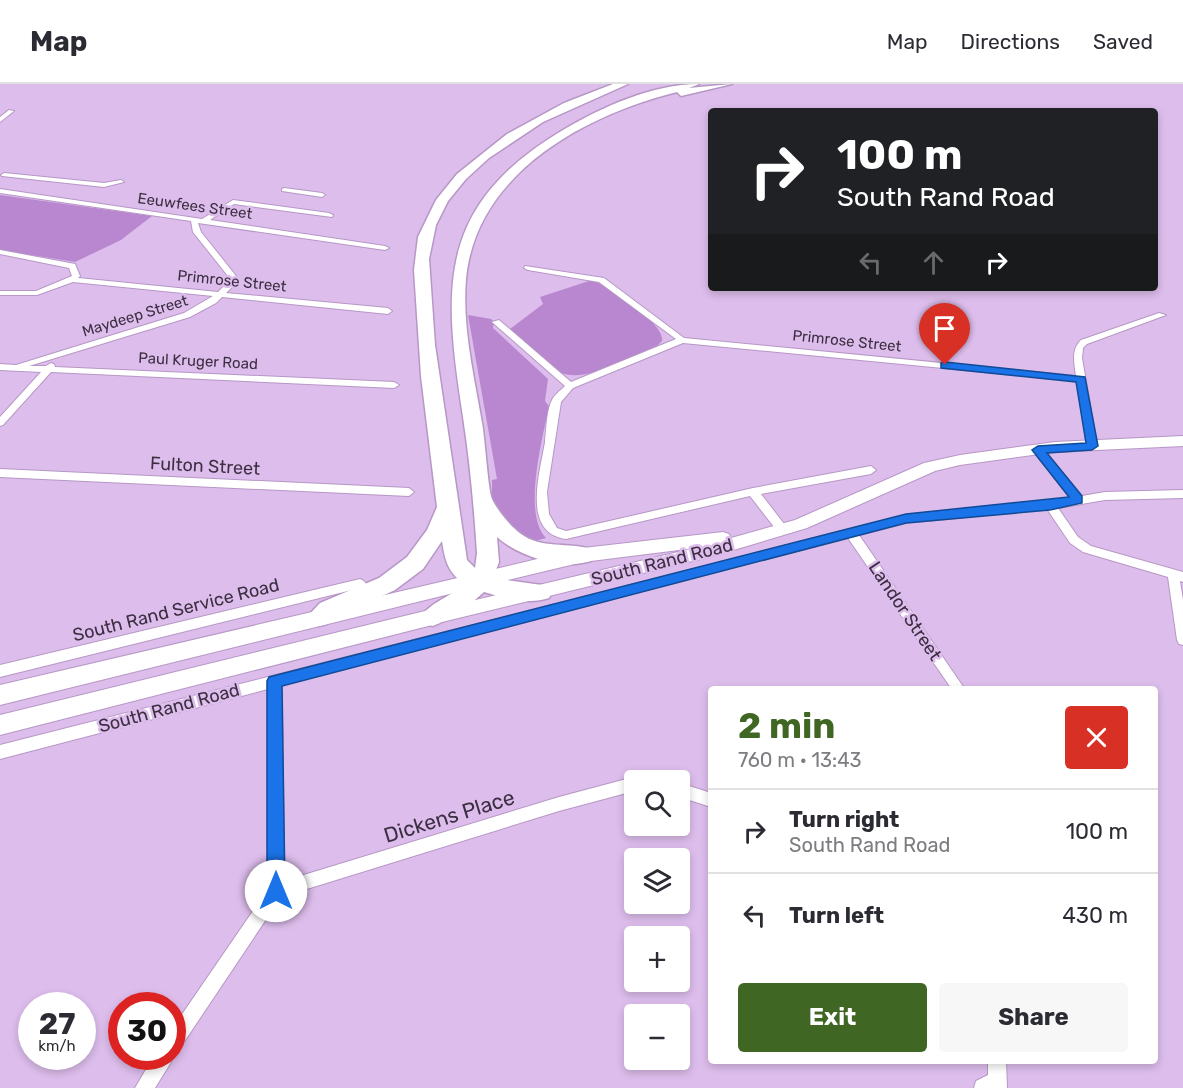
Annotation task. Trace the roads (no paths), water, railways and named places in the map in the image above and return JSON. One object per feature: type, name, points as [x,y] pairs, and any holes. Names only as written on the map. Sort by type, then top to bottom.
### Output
[{"type":"highway","points":[[541,592],[500,588],[462,570],[456,562],[434,413],[420,274],[422,246],[430,223],[442,200],[462,177],[525,128],[623,84]]},
{"type":"highway","points":[[585,100],[637,84]]},
{"type":"highway","points":[[470,187],[502,156],[545,126],[608,99],[657,84]]},
{"type":"highway","points":[[433,617],[463,601],[486,568],[489,552],[460,326],[459,277],[466,246],[485,204],[512,171],[559,136],[636,100],[694,84]]},
{"type":"highway","points":[[619,108],[727,84]]},
{"type":"highway","points":[[423,290],[439,238]]},
{"type":"highway","points":[[482,497],[496,525],[514,542],[541,552],[583,555]]},
{"type":"highway","points":[[319,617],[328,610],[391,583],[407,572],[423,556],[435,539],[448,502]]},
{"type":"main road","name":"South Rand Road","points":[[0,725],[717,549],[782,530],[838,510],[930,467],[967,458],[1038,450],[1183,441]]},
{"type":"main road","name":"South Rand Road","points":[[0,695],[583,555],[764,534]]},
{"type":"street","points":[[0,120],[11,111]]},
{"type":"street","points":[[4,175],[90,184],[108,185],[121,182]]},
{"type":"street","points":[[80,189],[90,184]]},
{"type":"street","points":[[284,190],[322,195]]},
{"type":"street","name":"Eeuwfees Street","points":[[0,191],[385,248]]},
{"type":"street","points":[[288,209],[308,193]]},
{"type":"street","points":[[58,199],[69,194]]},
{"type":"street","points":[[204,221],[233,202],[329,215]]},
{"type":"street","points":[[194,219],[197,232],[232,276],[231,284],[220,295]]},
{"type":"street","points":[[197,232],[216,223]]},
{"type":"street","points":[[0,252],[72,266],[76,276],[72,280],[37,293],[0,293]]},
{"type":"street","points":[[528,268],[601,280],[682,340]]},
{"type":"street","name":"Primrose Street","points":[[72,280],[388,311]]},
{"type":"street","name":"Maydeep Street","points":[[12,368],[187,315],[206,307],[220,295]]},
{"type":"street","points":[[1092,446],[1078,353],[1081,344],[1162,315]]},
{"type":"street","points":[[496,322],[570,386]]},
{"type":"street","name":"Primrose Street","points":[[753,492],[566,536],[555,533],[549,528],[545,519],[542,492],[556,401],[561,393],[570,386],[682,340],[1081,379]]},
{"type":"street","points":[[0,423],[49,369],[70,350]]},
{"type":"street","name":"Paul Kruger Road","points":[[0,367],[394,385]]},
{"type":"street","points":[[1038,450],[1078,500]]},
{"type":"street","points":[[782,530],[753,492],[871,470]]},
{"type":"street","name":"Fulton Street","points":[[0,472],[409,492]]},
{"type":"street","name":"South Rand Road","points":[[0,752],[923,516],[1050,505],[1078,500],[1183,494]]},
{"type":"street","points":[[1050,505],[1074,540],[1087,549],[1178,575],[1183,640]]},
{"type":"street","name":"Landor Street","points":[[851,533],[957,686]]},
{"type":"street","name":"South Rand Service Road","points":[[0,671],[360,584]]},
{"type":"street","points":[[186,1024],[276,891],[274,681]]},
{"type":"street","name":"Dickens Place","points":[[276,891],[559,804],[624,787]]},
{"type":"street","points":[[690,793],[708,799]]},
{"type":"street","points":[[993,1085],[997,1064]]},
{"type":"street","points":[[144,1088],[156,1070]]}]
